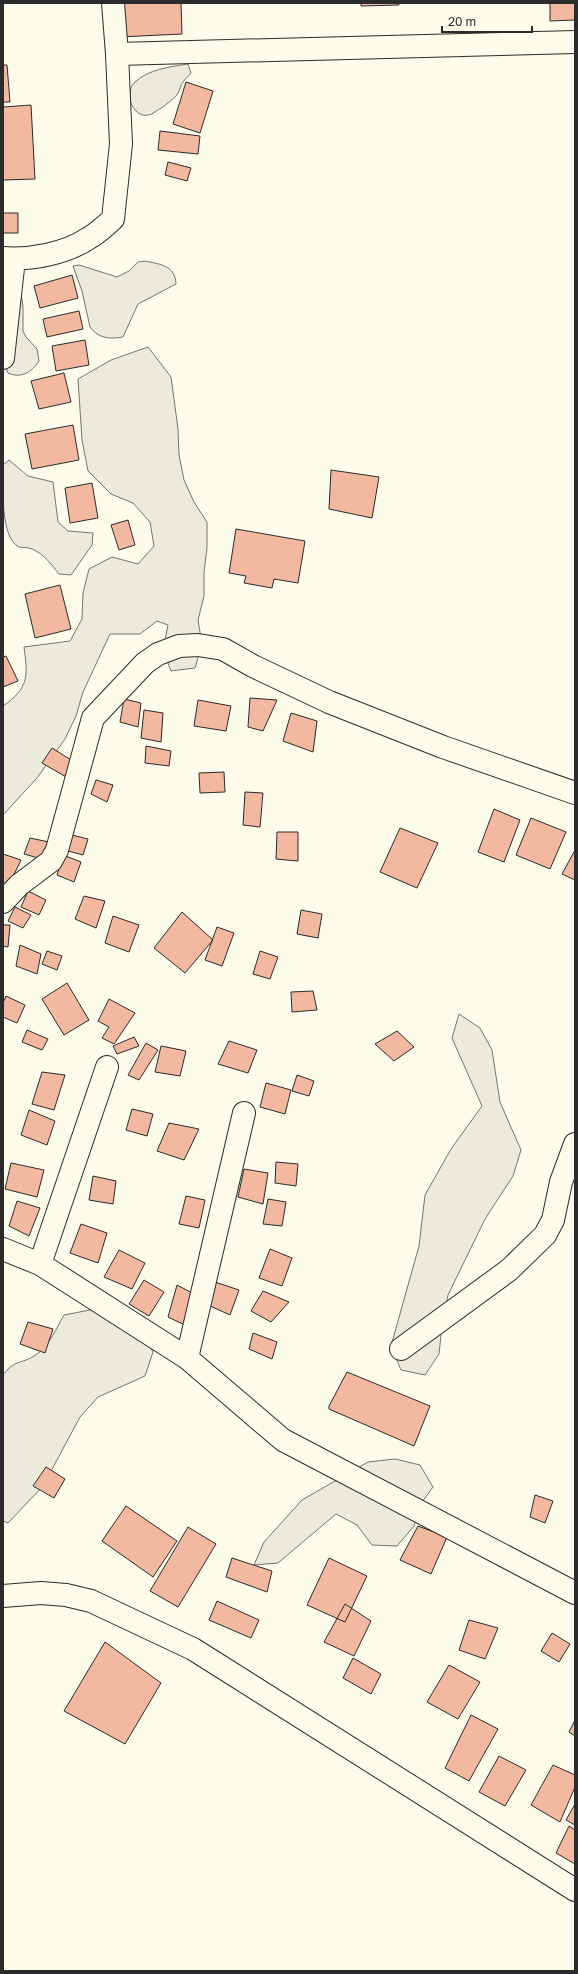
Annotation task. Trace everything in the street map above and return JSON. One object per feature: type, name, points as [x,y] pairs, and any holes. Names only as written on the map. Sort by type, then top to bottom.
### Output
[{"type":"street","points":[[3,358],[9,259],[62,252],[89,239],[113,219],[121,144],[113,3]]},
{"type":"street","points":[[117,54],[575,42]]},
{"type":"street","points":[[3,902],[19,885],[51,861],[57,850],[93,718],[145,663],[158,654],[178,646],[198,645],[223,649],[252,666],[329,702],[442,747],[575,793]]},
{"type":"street","points":[[40,1264],[107,1067]]},
{"type":"street","points":[[187,1358],[244,1113]]},
{"type":"street","points":[[401,1349],[509,1270],[545,1236],[553,1220],[561,1182],[575,1144]]},
{"type":"street","points":[[3,1249],[40,1264],[187,1358],[283,1440],[575,1593]]},
{"type":"street","points":[[3,1596],[41,1593],[66,1595],[90,1601],[193,1649],[575,1890]]},
{"type":"shaded area","points":[[188,64],[191,73],[182,83],[177,95],[168,103],[148,115],[142,115],[133,108],[130,95],[131,89],[134,83],[140,78],[160,69]]},
{"type":"shaded area","points":[[144,261],[166,266],[173,273],[176,284],[138,304],[123,337],[109,338],[97,334],[90,327],[82,291],[73,266],[79,265],[117,277],[129,271],[138,262]]},
{"type":"shaded area","points":[[21,293],[23,306],[23,331],[26,337],[37,349],[39,361],[30,371],[22,375],[13,375],[8,373],[6,368]]},
{"type":"shaded area","points":[[148,347],[171,377],[178,429],[179,455],[184,480],[194,502],[207,522],[204,596],[198,620],[202,644],[195,668],[171,671],[163,650],[168,625],[157,621],[140,634],[110,634],[83,692],[76,716],[65,739],[37,778],[3,815],[3,706],[18,693],[25,681],[26,666],[24,647],[70,641],[82,619],[83,593],[89,569],[112,557],[138,564],[154,546],[150,522],[133,503],[111,494],[88,471],[82,440],[78,379],[111,360]]},
{"type":"shaded area","points":[[9,460],[28,476],[53,482],[58,522],[68,531],[93,533],[92,545],[71,575],[59,574],[47,560],[36,551],[30,548],[19,547],[13,542],[8,533],[3,498],[3,465]]},
{"type":"shaded area","points":[[459,1014],[480,1028],[492,1050],[500,1102],[521,1150],[513,1176],[485,1219],[448,1295],[442,1326],[439,1354],[425,1375],[401,1370],[391,1346],[419,1246],[425,1195],[451,1149],[482,1106],[452,1038]]},
{"type":"shaded area","points":[[95,1309],[141,1331],[153,1352],[145,1376],[98,1397],[80,1417],[43,1486],[8,1523],[3,1521],[3,1375],[14,1365],[34,1356],[44,1348],[64,1315]]},
{"type":"shaded area","points":[[395,1459],[420,1465],[433,1487],[422,1502],[414,1526],[397,1546],[372,1545],[357,1525],[336,1514],[278,1563],[254,1565],[264,1542],[302,1500],[368,1462]]},
{"type":"building","points":[[117,3],[181,3],[182,34],[119,37]]},
{"type":"building","points":[[361,3],[399,3],[399,5],[361,6]]},
{"type":"building","points":[[550,3],[575,3],[575,20],[550,21]]},
{"type":"building","points":[[3,65],[7,65],[10,102],[3,102]]},
{"type":"building","points":[[186,82],[213,91],[200,133],[173,124]]},
{"type":"building","points":[[31,105],[35,179],[3,180],[3,107]]},
{"type":"building","points":[[160,131],[200,136],[198,154],[158,150]]},
{"type":"building","points":[[168,162],[191,168],[187,181],[165,175]]},
{"type":"building","points":[[3,213],[18,213],[18,233],[3,233]]},
{"type":"building","points":[[72,275],[78,298],[40,308],[34,286]]},
{"type":"building","points":[[79,311],[83,329],[47,337],[43,319]]},
{"type":"building","points":[[85,340],[89,365],[56,371],[52,346]]},
{"type":"building","points":[[64,373],[71,402],[39,409],[31,381]]},
{"type":"building","points":[[73,425],[79,460],[32,469],[25,434]]},
{"type":"building","points":[[331,470],[379,477],[372,518],[329,509]]},
{"type":"building","points":[[92,483],[98,518],[70,523],[65,488]]},
{"type":"building","points":[[128,520],[135,545],[119,550],[111,525]]},
{"type":"building","points":[[236,529],[305,541],[298,583],[274,579],[272,588],[244,583],[246,576],[229,573]]},
{"type":"building","points":[[60,585],[71,629],[35,638],[25,594]]},
{"type":"building","points":[[6,656],[18,681],[3,687],[3,657]]},
{"type":"building","points":[[250,698],[277,700],[263,731],[248,727]]},
{"type":"building","points":[[124,699],[141,703],[138,727],[120,722]]},
{"type":"building","points":[[198,700],[231,706],[226,731],[194,726]]},
{"type":"building","points":[[144,710],[163,713],[161,742],[141,738]]},
{"type":"building","points":[[291,713],[317,721],[313,752],[283,741]]},
{"type":"building","points":[[146,746],[171,751],[169,766],[145,763]]},
{"type":"building","points":[[52,748],[76,763],[68,778],[42,763]]},
{"type":"building","points":[[224,772],[225,792],[200,793],[199,773]]},
{"type":"building","points":[[96,780],[113,785],[107,802],[91,794]]},
{"type":"building","points":[[245,792],[263,793],[260,827],[243,825]]},
{"type":"building","points":[[494,809],[520,820],[504,862],[478,852]]},
{"type":"building","points":[[531,818],[566,832],[550,869],[516,855]]},
{"type":"building","points":[[400,828],[438,843],[417,888],[380,872]]},
{"type":"building","points":[[277,832],[298,832],[298,861],[276,859]]},
{"type":"building","points":[[72,835],[88,839],[83,855],[68,851]]},
{"type":"building","points":[[30,838],[49,842],[42,859],[24,854]]},
{"type":"building","points":[[575,850],[575,880],[562,874]]},
{"type":"building","points":[[3,854],[21,860],[7,889],[3,887]]},
{"type":"building","points":[[63,855],[81,862],[74,882],[57,875]]},
{"type":"building","points":[[28,891],[46,900],[39,915],[21,907]]},
{"type":"building","points":[[84,896],[105,901],[96,928],[75,919]]},
{"type":"building","points":[[15,907],[31,915],[23,928],[8,921]]},
{"type":"building","points":[[301,910],[322,914],[318,938],[297,934]]},
{"type":"building","points":[[182,912],[213,940],[185,973],[154,948]]},
{"type":"building","points":[[113,916],[139,925],[129,952],[105,943]]},
{"type":"building","points":[[3,925],[10,925],[8,947],[3,946]]},
{"type":"building","points":[[217,927],[234,933],[222,966],[205,960]]},
{"type":"building","points":[[20,945],[41,954],[37,974],[16,966]]},
{"type":"building","points":[[47,951],[62,956],[57,970],[42,964]]},
{"type":"building","points":[[260,951],[278,957],[270,979],[253,974]]},
{"type":"building","points":[[67,983],[89,1020],[64,1035],[42,999]]},
{"type":"building","points":[[313,991],[317,1010],[292,1012],[291,992]]},
{"type":"building","points":[[6,996],[25,1005],[17,1023],[3,1017],[3,1003]]},
{"type":"building","points":[[109,999],[135,1013],[114,1044],[102,1038],[109,1027],[98,1021]]},
{"type":"building","points":[[27,1030],[48,1039],[42,1050],[22,1042]]},
{"type":"building","points":[[397,1031],[414,1047],[394,1061],[375,1044]]},
{"type":"building","points":[[134,1037],[139,1046],[117,1054],[113,1046]]},
{"type":"building","points":[[229,1041],[257,1050],[248,1073],[218,1064]]},
{"type":"building","points":[[146,1043],[158,1050],[139,1080],[128,1075]]},
{"type":"building","points":[[161,1046],[186,1051],[180,1076],[155,1072]]},
{"type":"building","points":[[42,1072],[65,1075],[54,1110],[32,1104]]},
{"type":"building","points":[[297,1075],[314,1081],[309,1096],[292,1091]]},
{"type":"building","points":[[266,1083],[291,1090],[285,1114],[260,1107]]},
{"type":"building","points":[[132,1109],[153,1114],[147,1136],[126,1130]]},
{"type":"building","points":[[29,1110],[55,1121],[47,1145],[21,1135]]},
{"type":"building","points":[[169,1123],[199,1129],[184,1160],[157,1151]]},
{"type":"building","points":[[276,1162],[298,1164],[296,1186],[275,1183]]},
{"type":"building","points":[[11,1163],[44,1170],[37,1197],[5,1189]]},
{"type":"building","points":[[244,1169],[268,1173],[263,1204],[238,1197]]},
{"type":"building","points":[[93,1176],[116,1181],[113,1204],[89,1200]]},
{"type":"building","points":[[186,1196],[205,1200],[199,1228],[179,1224]]},
{"type":"building","points":[[268,1199],[286,1202],[282,1226],[263,1224]]},
{"type":"building","points":[[17,1201],[40,1208],[29,1236],[9,1226]]},
{"type":"building","points":[[81,1224],[107,1233],[98,1263],[70,1253]]},
{"type":"building","points":[[270,1249],[292,1258],[282,1286],[259,1278]]},
{"type":"building","points":[[119,1250],[145,1263],[132,1289],[104,1277]]},
{"type":"building","points":[[144,1280],[164,1292],[149,1316],[129,1304]]},
{"type":"building","points":[[215,1282],[239,1290],[230,1315],[208,1305]]},
{"type":"building","points":[[177,1285],[198,1296],[187,1326],[168,1317]]},
{"type":"building","points":[[263,1291],[289,1302],[271,1322],[251,1311]]},
{"type":"building","points":[[28,1322],[53,1329],[45,1353],[20,1344]]},
{"type":"building","points":[[253,1333],[277,1342],[272,1359],[249,1349]]},
{"type":"building","points":[[347,1372],[430,1406],[414,1446],[329,1409],[329,1406]]},
{"type":"building","points":[[46,1467],[65,1479],[54,1498],[33,1486]]},
{"type":"building","points":[[535,1495],[553,1501],[545,1523],[530,1517]]},
{"type":"building","points":[[126,1506],[177,1541],[153,1577],[102,1541]]},
{"type":"building","points":[[418,1526],[447,1537],[431,1574],[400,1560]]},
{"type":"building","points":[[188,1527],[216,1544],[178,1607],[150,1591]]},
{"type":"building","points":[[232,1558],[272,1571],[267,1592],[226,1577]]},
{"type":"building","points":[[329,1558],[367,1576],[345,1622],[307,1605]]},
{"type":"building","points":[[217,1601],[259,1620],[251,1638],[209,1620]]},
{"type":"building","points":[[345,1604],[371,1621],[354,1656],[324,1642]]},
{"type":"building","points":[[469,1620],[498,1628],[485,1659],[459,1650]]},
{"type":"building","points":[[552,1633],[570,1644],[559,1662],[541,1651]]},
{"type":"building","points":[[105,1642],[161,1683],[125,1744],[64,1711]]},
{"type":"building","points":[[353,1658],[381,1674],[371,1694],[343,1678]]},
{"type":"building","points":[[449,1665],[480,1682],[458,1719],[427,1702]]},
{"type":"building","points":[[471,1715],[498,1729],[469,1781],[445,1768]]},
{"type":"building","points":[[575,1720],[575,1736],[569,1732]]},
{"type":"building","points":[[499,1756],[526,1770],[505,1806],[479,1792]]},
{"type":"building","points":[[553,1765],[575,1775],[575,1787],[560,1822],[531,1805]]},
{"type":"building","points":[[575,1804],[575,1825],[566,1820]]},
{"type":"building","points":[[569,1826],[575,1830],[575,1864],[556,1853]]}]
